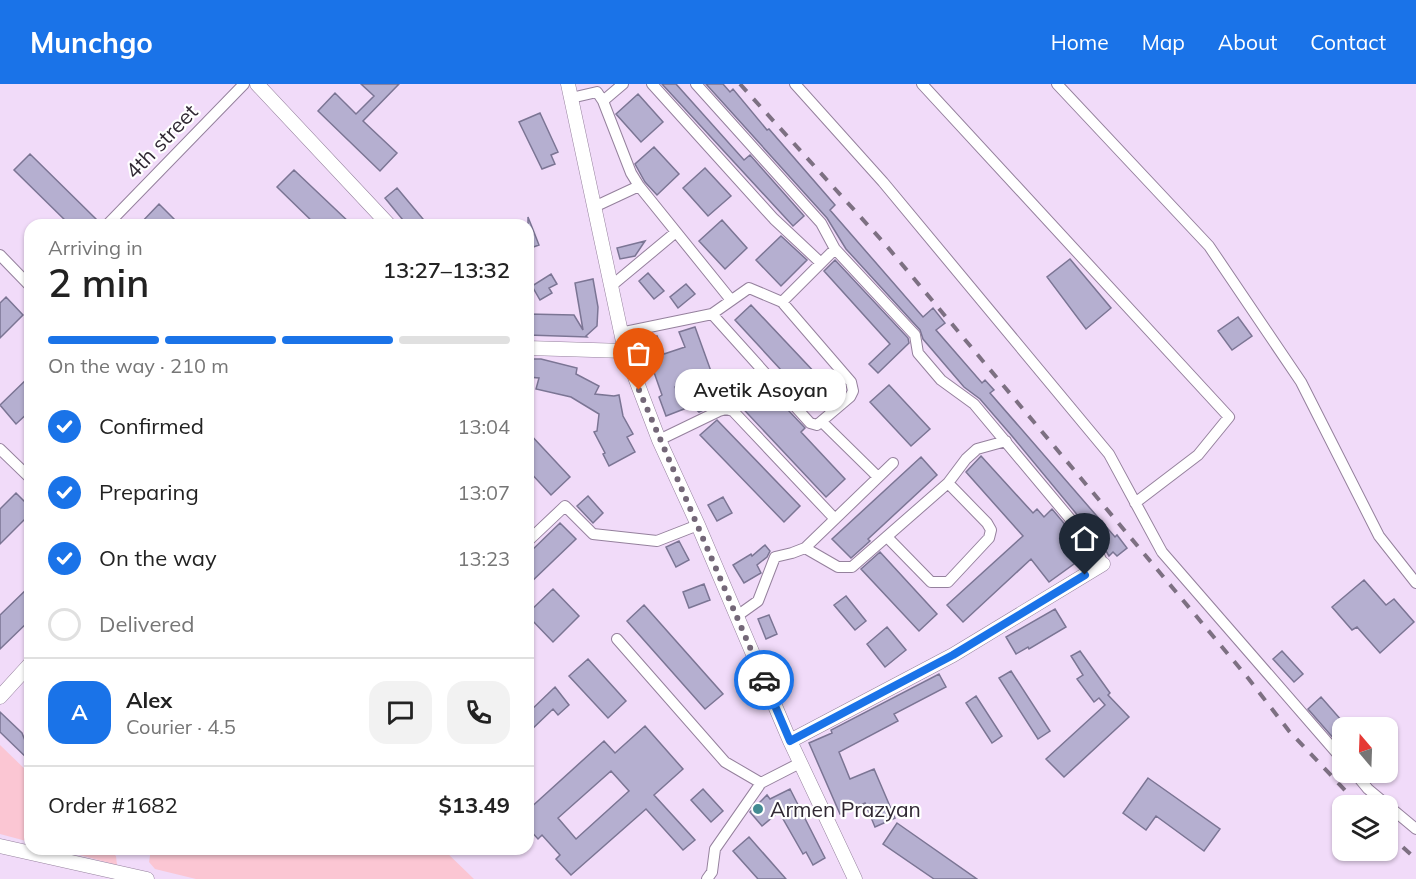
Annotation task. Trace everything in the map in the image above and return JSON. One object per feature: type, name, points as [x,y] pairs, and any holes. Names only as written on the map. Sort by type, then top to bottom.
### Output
[{"type":"street","name":"4th street","points":[[113,219],[244,84]]},
{"type":"street","points":[[257,84],[383,219]]},
{"type":"street","points":[[603,101],[623,84]]},
{"type":"street","points":[[652,84],[774,219],[821,263]]},
{"type":"street","points":[[696,84],[821,223],[835,249],[915,335],[918,353],[941,380],[974,404],[1006,441],[1097,551],[1103,564],[953,655],[790,741]]},
{"type":"street","points":[[795,84],[883,182],[1109,454],[1162,552],[1332,748]]},
{"type":"street","points":[[922,84],[1229,417],[1198,455],[1136,503]]},
{"type":"street","points":[[1057,84],[1209,246],[1300,382],[1379,536],[1416,584]]},
{"type":"street","points":[[731,300],[639,186],[631,173],[603,101],[596,91],[570,91],[625,351],[659,440],[698,525],[790,741],[855,879]]},
{"type":"street","points":[[594,207],[639,186]]},
{"type":"street","points":[[610,287],[676,232]]},
{"type":"street","points":[[782,302],[835,249]]},
{"type":"street","points":[[0,255],[24,280]]},
{"type":"street","points":[[620,333],[711,314],[749,288],[782,302],[851,382],[853,391],[850,397],[822,422],[817,425],[810,423],[711,314]]},
{"type":"street","points":[[534,348],[625,351]]},
{"type":"street","points":[[659,440],[719,411],[726,409],[733,411],[835,519]]},
{"type":"street","points":[[822,422],[878,477]]},
{"type":"street","points":[[805,548],[826,561],[845,568],[852,567],[948,483],[966,459],[977,449],[1006,441]]},
{"type":"street","points":[[0,449],[24,472]]},
{"type":"street","points":[[737,616],[758,601],[775,556],[805,548],[893,463]]},
{"type":"street","points":[[887,537],[931,582],[948,582],[989,538],[990,530],[987,523],[948,483]]},
{"type":"street","points":[[534,535],[565,506],[593,534],[657,541],[698,525]]},
{"type":"street","points":[[616,639],[725,762],[761,783]]},
{"type":"street","points":[[0,697],[24,671]]},
{"type":"street","points":[[707,879],[712,872],[715,849],[761,783],[800,763]]},
{"type":"street","points":[[1363,783],[1416,829]]},
{"type":"street","points":[[0,846],[24,851]]},
{"type":"street","points":[[40,855],[147,879]]},
{"type":"shaded area","points":[[0,745],[24,768],[24,840],[0,834]]},
{"type":"shaded area","points":[[80,855],[115,855],[117,865]]},
{"type":"shaded area","points":[[150,855],[449,855],[474,879],[196,879],[155,869],[149,862]]},
{"type":"building","points":[[361,84],[399,84],[363,121],[397,153],[380,171],[318,111],[335,93],[356,114],[374,96]]},
{"type":"building","points":[[662,84],[676,84],[744,160],[750,155],[804,216],[793,226]]},
{"type":"building","points":[[706,84],[723,84],[730,92],[733,89],[835,205],[830,210],[923,317],[933,308],[945,323],[936,330],[982,383],[985,380],[994,390],[990,393],[1127,548],[1117,556],[1113,552],[1109,556],[1012,436],[980,399],[964,387],[923,339],[920,330],[846,249],[827,218]]},
{"type":"building","points":[[638,94],[663,122],[641,142],[616,114]]},
{"type":"building","points":[[540,113],[558,152],[551,155],[555,164],[542,169],[519,122]]},
{"type":"building","points":[[654,147],[679,174],[657,195],[645,182],[635,164]]},
{"type":"building","points":[[30,154],[96,219],[64,219],[14,170]]},
{"type":"building","points":[[705,168],[731,196],[708,216],[683,188]]},
{"type":"building","points":[[294,170],[346,219],[310,219],[277,187]]},
{"type":"building","points":[[397,188],[423,219],[402,219],[385,198]]},
{"type":"building","points":[[159,204],[174,219],[145,219]]},
{"type":"building","points":[[722,220],[747,248],[725,269],[699,241]]},
{"type":"building","points":[[534,232],[539,245],[534,247]]},
{"type":"building","points":[[781,236],[807,260],[781,286],[756,260]]},
{"type":"building","points":[[645,241],[635,256],[620,259],[617,248]]},
{"type":"building","points":[[1070,259],[1111,308],[1086,329],[1047,277]]},
{"type":"building","points":[[835,260],[908,338],[909,343],[878,373],[869,364],[890,344],[824,271]]},
{"type":"building","points":[[648,273],[664,291],[654,299],[639,281]]},
{"type":"building","points":[[551,274],[557,284],[549,288],[552,293],[540,300],[534,285]]},
{"type":"building","points":[[593,279],[598,307],[597,326],[587,337],[534,335],[534,314],[574,315],[583,330],[575,283]]},
{"type":"building","points":[[686,284],[695,294],[678,308],[670,297]]},
{"type":"building","points":[[6,297],[23,315],[0,338],[0,303]]},
{"type":"building","points":[[751,305],[834,393],[817,409],[735,320]]},
{"type":"building","points":[[1238,317],[1252,336],[1232,350],[1218,331]]},
{"type":"building","points":[[695,327],[712,374],[675,387],[684,409],[666,416],[659,397],[662,395],[643,341],[657,336],[664,354],[685,347],[679,332]]},
{"type":"building","points":[[534,359],[577,368],[576,374],[599,386],[595,394],[619,395],[623,416],[633,434],[627,437],[635,452],[609,466],[594,432],[597,431],[599,414],[571,397],[536,389],[539,378],[534,378]]},
{"type":"building","points":[[24,382],[24,417],[16,424],[0,405]]},
{"type":"building","points":[[708,385],[718,394],[706,409],[699,412],[691,405]]},
{"type":"building","points":[[747,385],[762,401],[771,392],[805,428],[801,432],[845,479],[826,497],[733,398]]},
{"type":"building","points":[[889,385],[930,429],[911,446],[870,402]]},
{"type":"building","points":[[717,420],[800,506],[784,522],[700,435]]},
{"type":"building","points":[[534,438],[570,477],[551,495],[534,477]]},
{"type":"building","points":[[981,456],[1033,513],[1037,509],[1044,517],[1052,509],[1089,553],[1049,582],[1031,559],[963,622],[947,605],[1023,536],[966,472]]},
{"type":"building","points":[[921,457],[937,475],[868,539],[870,541],[851,558],[832,539]]},
{"type":"building","points":[[16,493],[24,501],[24,520],[0,544],[0,509]]},
{"type":"building","points":[[588,496],[603,513],[593,523],[577,506]]},
{"type":"building","points":[[723,497],[732,513],[717,521],[708,505]]},
{"type":"building","points":[[560,523],[576,539],[534,579],[534,548]]},
{"type":"building","points":[[679,541],[689,560],[676,567],[666,547]]},
{"type":"building","points":[[765,545],[770,551],[767,557],[757,565],[761,573],[744,583],[733,565],[751,554],[752,556]]},
{"type":"building","points":[[880,552],[937,614],[919,631],[861,569]]},
{"type":"building","points":[[1364,580],[1386,605],[1394,599],[1414,622],[1380,653],[1357,627],[1352,630],[1332,607]]},
{"type":"building","points":[[704,584],[710,600],[689,608],[683,592]]},
{"type":"building","points":[[553,589],[579,616],[553,642],[534,622],[534,607]]},
{"type":"building","points":[[24,592],[24,626],[0,649],[0,615]]},
{"type":"building","points":[[846,596],[866,621],[855,630],[834,605]]},
{"type":"building","points":[[644,605],[723,694],[705,709],[627,621]]},
{"type":"building","points":[[1055,609],[1066,627],[1016,654],[1006,637]]},
{"type":"building","points":[[769,615],[777,634],[766,639],[758,619]]},
{"type":"building","points":[[887,627],[906,650],[885,667],[867,644]]},
{"type":"building","points":[[1080,651],[1110,693],[1108,695],[1129,717],[1064,777],[1046,759],[1105,705],[1099,698],[1094,702],[1077,679],[1083,675],[1071,656]]},
{"type":"building","points":[[1282,651],[1303,674],[1294,682],[1273,659]]},
{"type":"building","points":[[588,659],[626,701],[608,718],[569,676]]},
{"type":"building","points":[[1011,671],[1050,731],[1038,739],[999,678]]},
{"type":"building","points":[[939,674],[946,687],[894,714],[898,721],[839,752],[850,779],[874,769],[895,818],[875,827],[865,803],[840,814],[809,743],[832,733],[831,730]]},
{"type":"building","points":[[555,687],[569,705],[558,715],[553,709],[534,727],[534,707]]},
{"type":"building","points":[[976,696],[1002,736],[992,743],[966,703]]},
{"type":"building","points":[[1321,697],[1338,717],[1332,717],[1332,737],[1308,709]]},
{"type":"building","points":[[0,712],[22,733],[24,755],[0,732]]},
{"type":"building","points":[[645,726],[683,769],[654,795],[695,840],[683,850],[646,809],[571,875],[556,859],[560,855],[542,835],[538,839],[534,835],[534,805],[604,741],[615,753]],"holes":[[[611,771],[629,791],[576,839],[558,818]]]},
{"type":"building","points":[[1148,778],[1220,829],[1204,851],[1156,816],[1146,830],[1123,813]]},
{"type":"building","points":[[703,789],[723,811],[711,822],[691,800]]},
{"type":"building","points":[[790,789],[825,858],[813,865],[806,852],[803,854],[779,812],[762,826],[750,812],[767,795],[770,799]]},
{"type":"building","points":[[897,823],[977,879],[934,879],[883,844]]},
{"type":"building","points":[[749,837],[786,879],[758,879],[733,851]]},
{"type":"railway","points":[[740,84],[885,244],[1248,678],[1289,731],[1350,795]]},
{"type":"railway","points":[[1398,843],[1416,859]]},
{"type":"way so far","points":[[639,390],[764,680]]},
{"type":"place","name":"Avetik Asoyan","points":[[639,390]]},
{"type":"place","name":"Armen Prazyan","points":[[758,809]]},
{"type":"route","points":[[764,680],[790,741],[953,655],[1085,575]]}]
